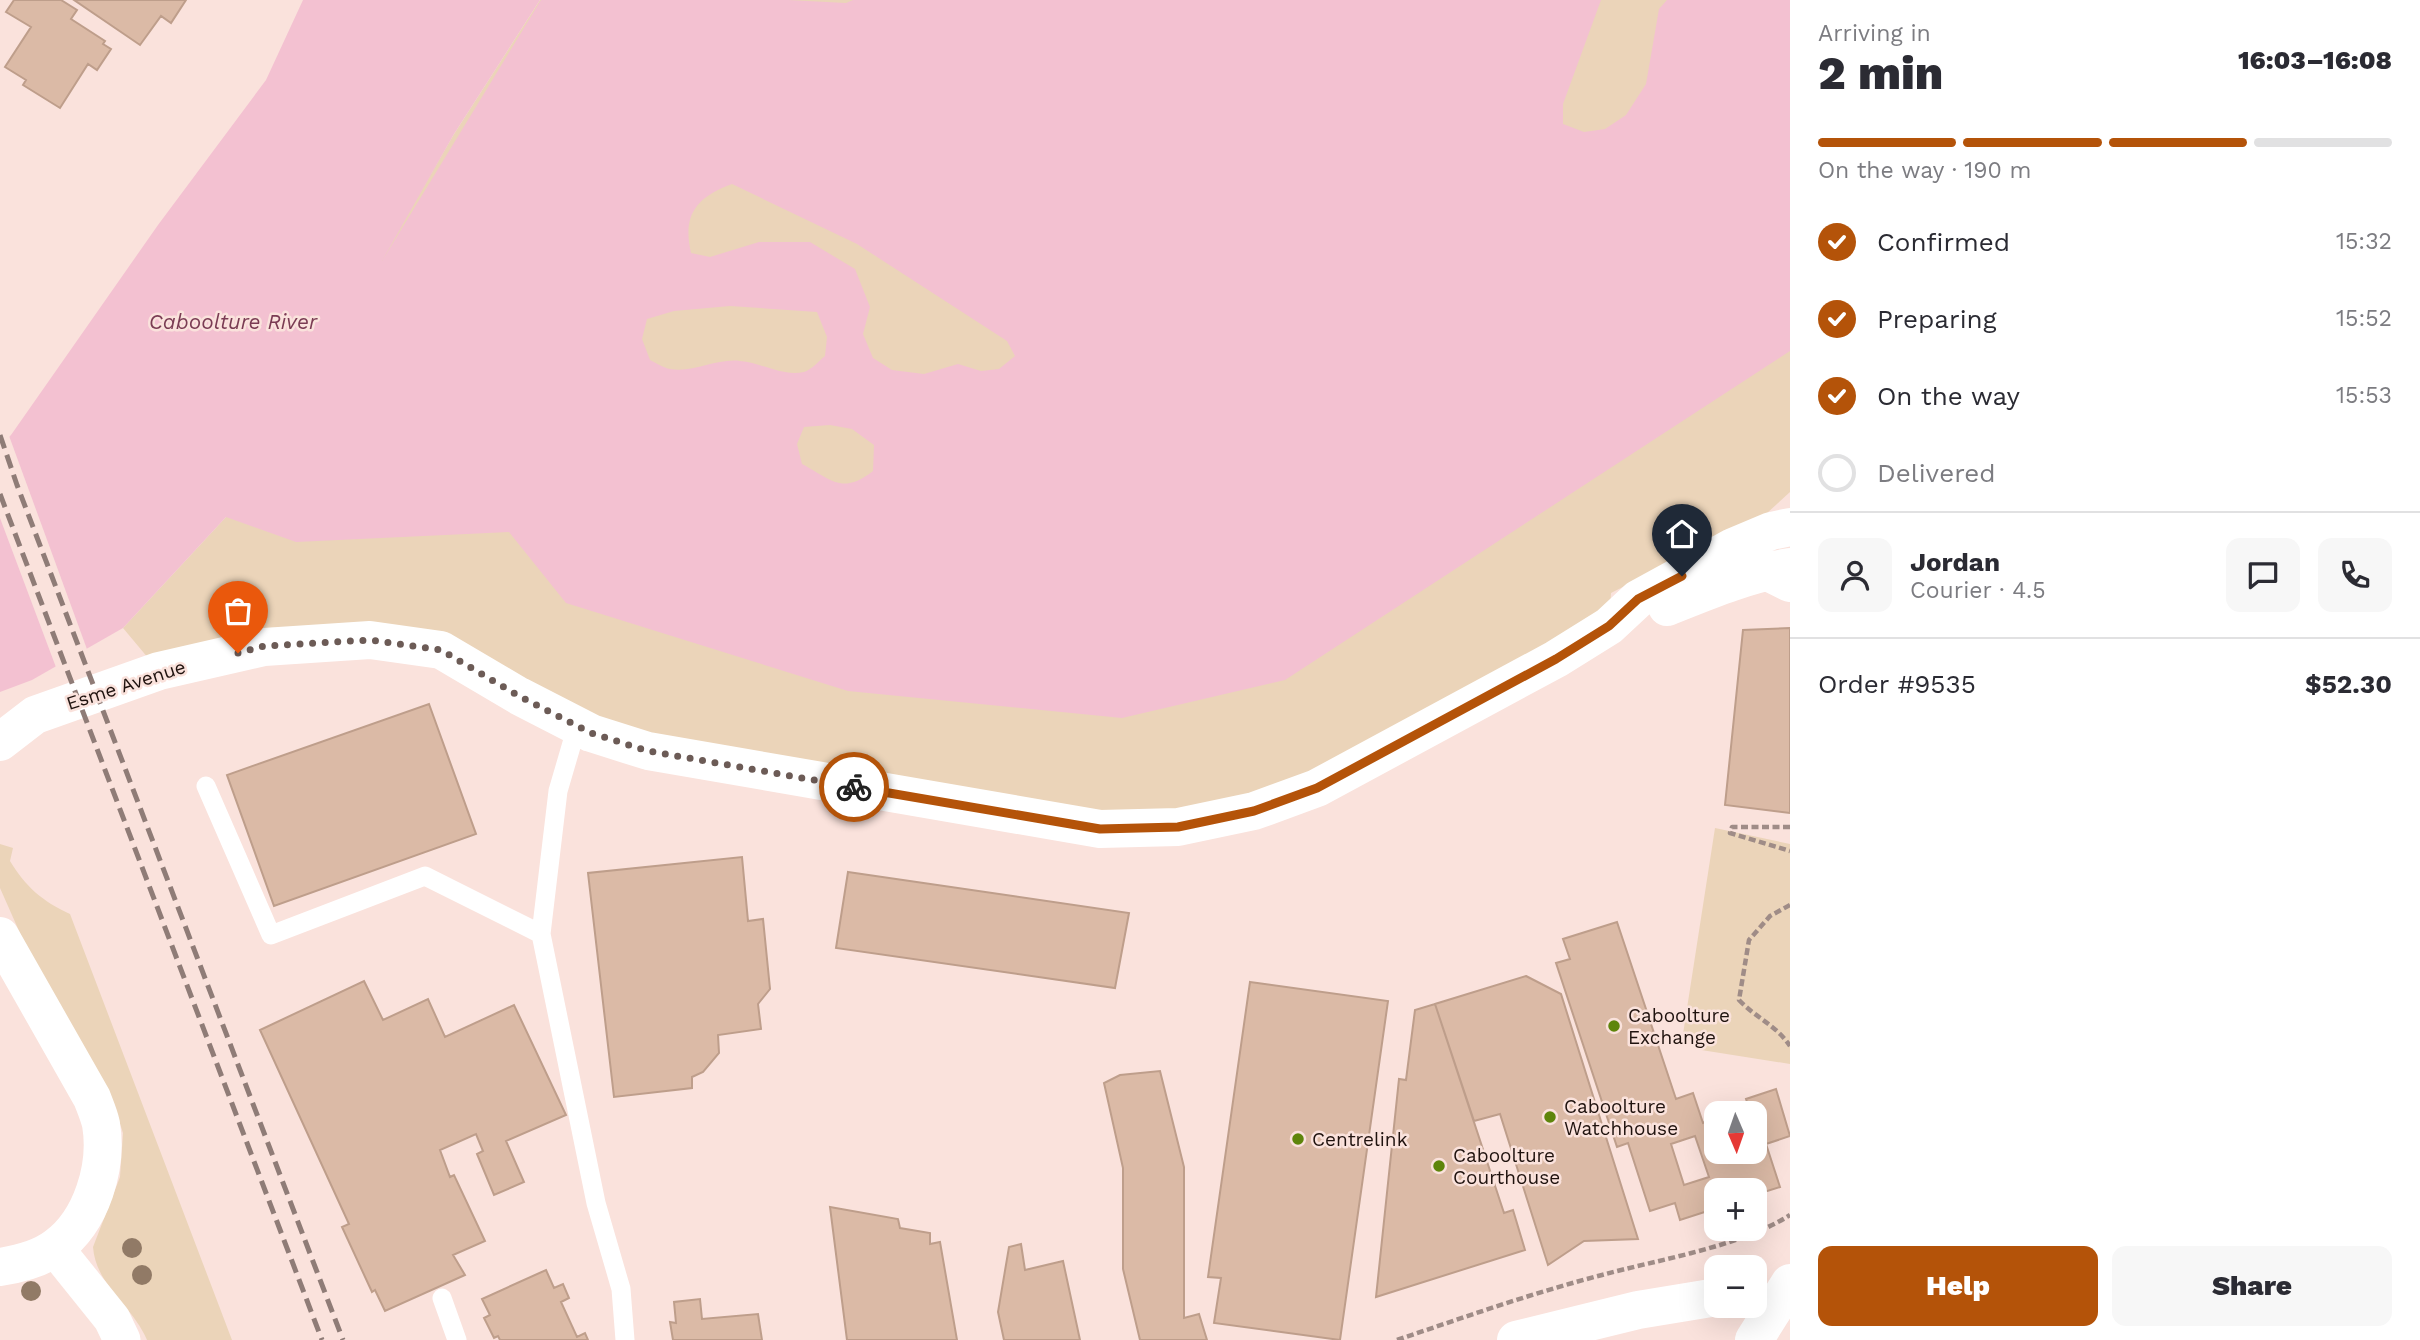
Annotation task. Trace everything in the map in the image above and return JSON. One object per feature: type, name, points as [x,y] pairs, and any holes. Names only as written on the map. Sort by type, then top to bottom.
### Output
[{"type":"street","name":"Esme Avenue","points":[[0,743],[35,715],[159,671],[264,646],[370,640],[441,650],[519,696],[591,733],[648,751],[1100,829],[1178,827],[1254,811],[1317,788],[1556,659],[1609,626],[1638,599],[1733,547],[1771,531],[1790,527]]},
{"type":"street","name":"Esme Avenue","points":[[1609,626],[1782,573]]},
{"type":"street","points":[[0,936],[92,1098],[101,1121],[102,1160],[92,1197],[82,1219],[55,1248],[30,1261],[0,1267]]},
{"type":"street","points":[[55,1248],[112,1319],[122,1340]]},
{"type":"street","points":[[1754,1340],[1779,1293]]},
{"type":"street","points":[[1516,1340],[1638,1310],[1704,1299]]},
{"type":"lane","points":[[577,726],[558,791],[541,934],[596,1203],[621,1289],[625,1340]]},
{"type":"lane","points":[[206,786],[271,935],[425,876],[541,934]]},
{"type":"lane","points":[[442,1298],[457,1340]]},
{"type":"path","points":[[1790,827],[1732,827],[1730,833],[1790,851]]},
{"type":"path","points":[[1790,905],[1770,916],[1749,940],[1739,1000],[1752,1013],[1780,1032],[1790,1046]]},
{"type":"path","points":[[1397,1340],[1514,1300],[1704,1248],[1770,1227],[1790,1215]]},
{"type":"shaded area","points":[[540,0],[1790,0],[1790,492],[1766,514],[1611,593],[1609,626],[1317,788],[1178,827],[648,751],[441,650],[159,671],[123,628],[226,517],[359,298],[454,134]]},
{"type":"shaded area","points":[[1715,828],[1790,844],[1790,1064],[1695,1049],[1683,1034]]},
{"type":"shaded area","points":[[0,844],[13,848],[10,861],[29,886],[51,904],[70,914],[232,1340],[147,1340],[101,1273],[93,1247],[120,1177],[123,1133],[110,1093],[27,949],[0,888]]},
{"type":"water","name":"Caboolture River","points":[[303,0],[540,0],[454,134],[382,261],[541,0],[788,0],[846,3],[853,0],[1601,0],[1563,104],[1563,124],[1584,132],[1605,129],[1626,115],[1646,84],[1659,9],[1667,0],[1790,0],[1790,351],[1285,680],[1122,718],[848,691],[566,603],[509,532],[296,542],[226,517],[123,628],[32,680],[0,692],[0,446],[11,435],[158,225],[266,80]],"holes":[[[732,184],[857,244],[1007,341],[1015,356],[999,369],[981,371],[958,364],[924,374],[892,370],[873,358],[863,334],[870,307],[855,269],[810,242],[759,242],[710,257],[691,253],[689,228],[695,209],[701,201]],[[730,306],[817,312],[827,337],[825,356],[804,372],[796,373],[748,362],[731,361],[688,369],[668,368],[650,360],[642,339],[647,319],[674,311]],[[830,425],[852,429],[874,445],[873,471],[845,484],[829,480],[802,464],[797,444],[804,427]]]},
{"type":"pier","points":[[8,433],[88,652],[57,670],[0,518],[0,441]]},
{"type":"building","points":[[14,0],[61,0],[77,10],[71,19],[105,41],[103,44],[111,49],[97,70],[88,64],[60,108],[23,85],[26,80],[5,67],[31,27],[6,12]]},
{"type":"building","points":[[74,0],[186,0],[171,23],[161,16],[140,45]]},
{"type":"building","points":[[1790,628],[1790,813],[1725,805],[1743,630]]},
{"type":"building","points":[[429,704],[476,834],[274,906],[227,775]]},
{"type":"building","points":[[742,857],[748,921],[763,919],[770,989],[758,1004],[761,1029],[718,1035],[719,1053],[703,1072],[692,1077],[692,1088],[614,1097],[588,873]]},
{"type":"building","points":[[848,872],[1129,913],[1115,988],[836,948]]},
{"type":"building","name":"Caboolture Exchange","points":[[1617,922],[1676,1099],[1693,1093],[1704,1123],[1704,1162],[1695,1136],[1671,1144],[1684,1185],[1704,1179],[1704,1212],[1680,1220],[1675,1203],[1650,1211],[1628,1143],[1617,1147],[1556,963],[1570,959],[1563,939]]},
{"type":"building","name":"Caboolture Watchhouse","points":[[1526,976],[1561,994],[1638,1239],[1584,1241],[1548,1265],[1500,1114],[1474,1121],[1435,1004]]},
{"type":"building","points":[[364,981],[383,1020],[428,999],[445,1037],[514,1005],[566,1115],[506,1141],[524,1182],[494,1195],[477,1154],[483,1151],[476,1134],[440,1150],[450,1177],[454,1175],[485,1241],[453,1255],[465,1275],[385,1311],[375,1290],[372,1292],[342,1227],[349,1224],[260,1030]]},
{"type":"building","name":"Centrelink","points":[[1250,982],[1388,1001],[1340,1340],[1214,1323],[1221,1278],[1208,1277]]},
{"type":"building","name":"Caboolture Courthouse","points":[[1435,1004],[1504,1213],[1513,1210],[1525,1250],[1376,1297],[1399,1079],[1406,1080],[1415,1010]]},
{"type":"building","points":[[1160,1071],[1184,1167],[1184,1318],[1199,1314],[1207,1340],[1140,1340],[1123,1269],[1123,1168],[1104,1083],[1120,1075]]},
{"type":"building","name":"Caboolture Exchange","points":[[1776,1089],[1790,1136],[1768,1143],[1768,1101],[1746,1099]]},
{"type":"building","name":"Caboolture Exchange","points":[[1768,1150],[1780,1187],[1767,1191],[1767,1178],[1706,1178],[1709,1177],[1705,1164],[1768,1164]]},
{"type":"building","points":[[830,1207],[898,1219],[900,1228],[930,1233],[930,1244],[940,1242],[957,1340],[847,1340]]},
{"type":"building","points":[[1021,1244],[1025,1270],[1063,1261],[1080,1340],[1004,1340],[998,1312],[1009,1247]]},
{"type":"building","points":[[546,1270],[554,1288],[563,1284],[569,1298],[561,1302],[577,1337],[585,1333],[588,1340],[494,1338],[484,1318],[490,1315],[482,1299]]},
{"type":"building","points":[[700,1299],[702,1319],[758,1314],[762,1340],[673,1340],[670,1322],[676,1323],[674,1302]]},
{"type":"railway","points":[[0,435],[343,1340]]},
{"type":"railway","points":[[0,494],[322,1340]]},
{"type":"way so far","points":[[238,653],[264,646],[370,640],[441,650],[519,696],[591,733],[648,751],[854,787]]},
{"type":"place","name":"Caboolture Exchange","points":[[1614,1026]]},
{"type":"place","name":"Caboolture Watchhouse","points":[[1550,1117]]},
{"type":"place","name":"Centrelink","points":[[1298,1139]]},
{"type":"place","name":"Caboolture Courthouse","points":[[1439,1166]]},
{"type":"route","points":[[854,787],[1100,829],[1178,827],[1254,811],[1317,788],[1556,659],[1609,626],[1638,599],[1682,576]]}]
